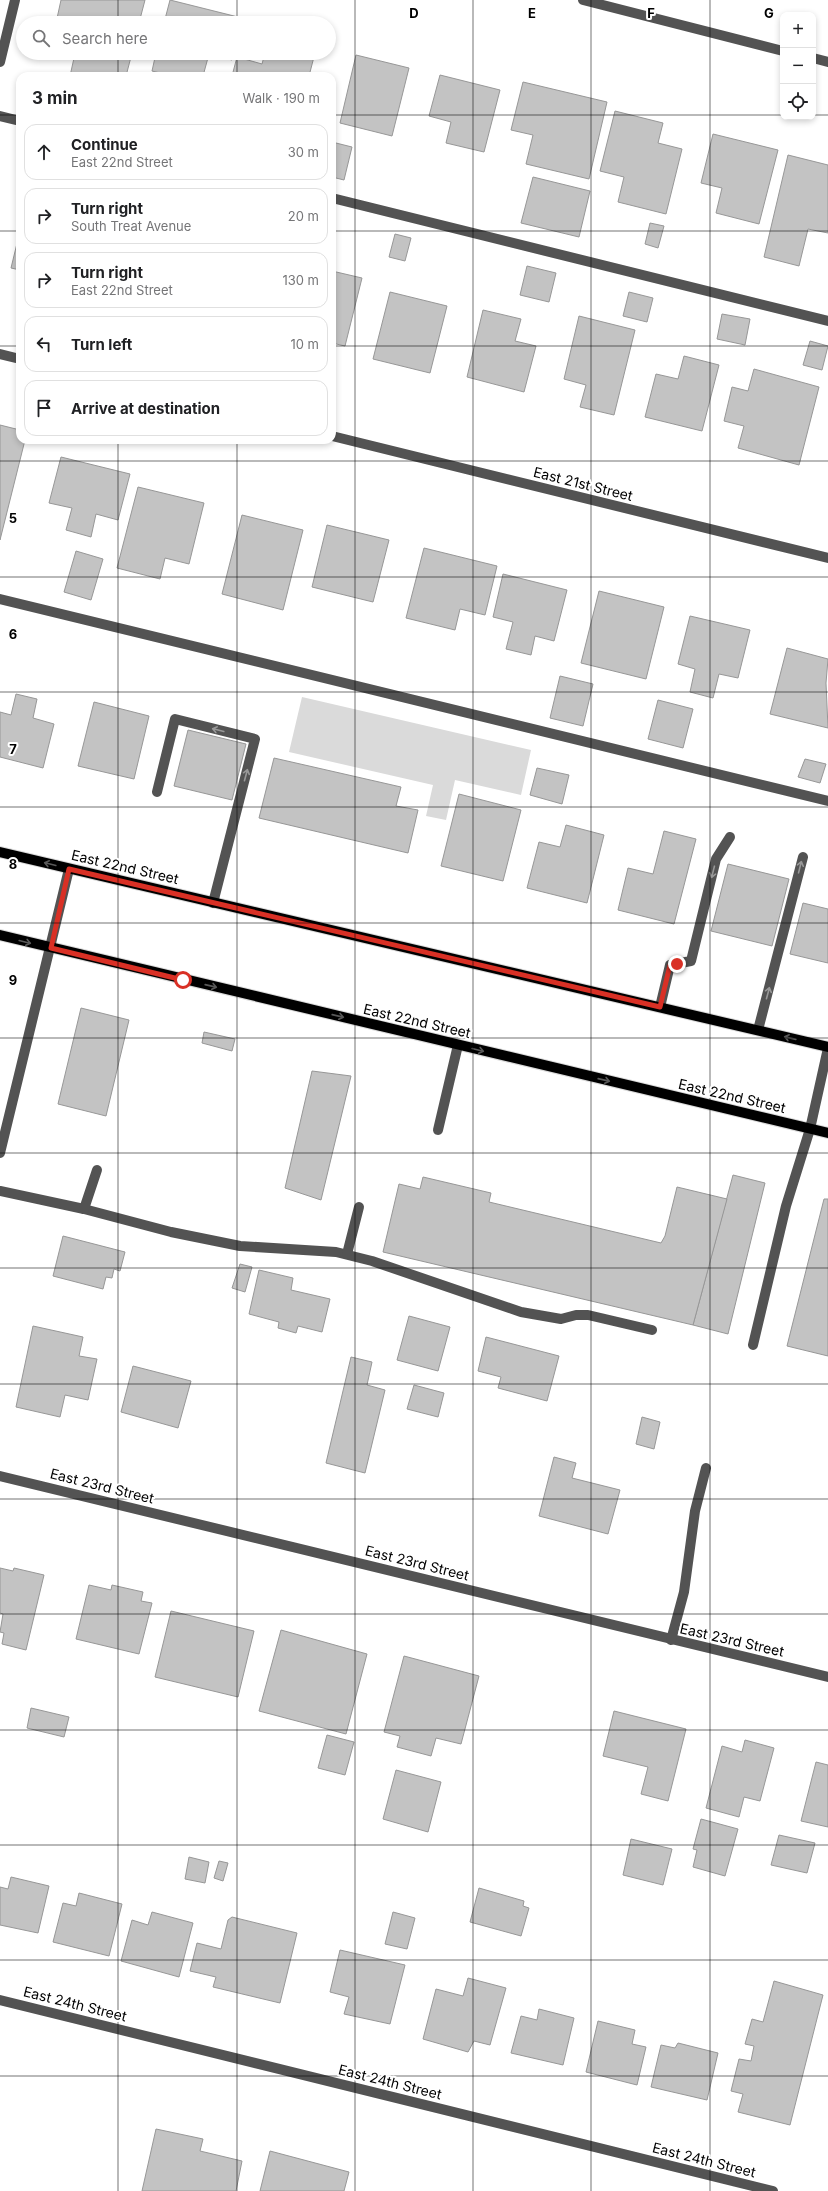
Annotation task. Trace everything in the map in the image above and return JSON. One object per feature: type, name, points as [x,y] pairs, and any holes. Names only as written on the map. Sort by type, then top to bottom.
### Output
[{"type":"main road","name":"East 22nd Street","points":[[0,852],[828,1047]]},
{"type":"main road","name":"East 22nd Street","points":[[0,935],[828,1133]]},
{"type":"street","points":[[0,62],[15,0]]},
{"type":"street","points":[[583,0],[780,50]]},
{"type":"street","points":[[816,59],[828,62]]},
{"type":"street","points":[[0,116],[16,120]]},
{"type":"street","points":[[336,199],[828,321]]},
{"type":"street","points":[[0,354],[16,358]]},
{"type":"street","name":"East 21st Street","points":[[336,437],[828,558]]},
{"type":"street","points":[[0,598],[828,801]]},
{"type":"street","points":[[157,792],[175,719],[256,739],[213,903]]},
{"type":"street","points":[[660,1007],[670,965],[691,961],[716,859],[730,837]]},
{"type":"street","points":[[758,1030],[803,857]]},
{"type":"street","points":[[0,1153],[69,869]]},
{"type":"street","points":[[438,1130],[458,1045]]},
{"type":"street","points":[[753,1345],[786,1206],[810,1129],[828,1047]]},
{"type":"street","points":[[84,1209],[96,1170]]},
{"type":"street","points":[[0,1191],[84,1209],[171,1232],[240,1246],[347,1254],[520,1312],[561,1319],[576,1315],[588,1315],[652,1330]]},
{"type":"street","points":[[347,1254],[359,1207]]},
{"type":"street","points":[[671,1640],[684,1592],[695,1512],[706,1468]]},
{"type":"street","name":"East 23rd Street","points":[[0,1476],[828,1677]]},
{"type":"street","name":"East 24th Street","points":[[0,2000],[773,2191]]},
{"type":"shaded area","points":[[302,697],[531,750],[521,795],[455,780],[446,820],[426,816],[433,785],[289,752]]},
{"type":"building","points":[[61,0],[145,0],[141,16],[58,16]]},
{"type":"building","points":[[170,0],[234,16],[166,16]]},
{"type":"building","points":[[356,55],[409,68],[392,136],[340,123]]},
{"type":"building","points":[[74,60],[130,60],[127,72],[71,72]]},
{"type":"building","points":[[154,60],[207,60],[204,72],[152,71]]},
{"type":"building","points":[[236,60],[248,60],[262,64],[263,60],[313,60],[310,72],[233,72]]},
{"type":"building","points":[[440,75],[500,90],[484,152],[446,143],[451,122],[429,116]]},
{"type":"building","points":[[523,82],[607,102],[589,179],[526,164],[533,135],[511,130]]},
{"type":"building","points":[[615,111],[663,123],[658,143],[682,149],[666,214],[618,202],[624,177],[600,171]]},
{"type":"building","points":[[713,134],[778,150],[759,224],[716,213],[722,188],[701,183]]},
{"type":"building","points":[[336,143],[352,147],[344,180],[336,178]]},
{"type":"building","points":[[788,155],[828,165],[828,233],[808,229],[799,266],[764,257]]},
{"type":"building","points":[[533,177],[590,191],[579,237],[521,223]]},
{"type":"building","points":[[650,223],[664,226],[658,248],[645,244]]},
{"type":"building","points":[[395,234],[411,238],[405,261],[389,257]]},
{"type":"building","points":[[16,247],[16,269],[11,268]]},
{"type":"building","points":[[527,266],[556,273],[549,302],[520,295]]},
{"type":"building","points":[[336,272],[362,278],[345,346],[336,344]]},
{"type":"building","points":[[390,292],[447,306],[430,373],[373,359]]},
{"type":"building","points":[[629,292],[653,298],[647,322],[623,316]]},
{"type":"building","points":[[483,310],[521,319],[515,341],[536,346],[524,392],[467,377]]},
{"type":"building","points":[[722,314],[750,319],[745,345],[717,339]]},
{"type":"building","points":[[579,316],[635,330],[614,415],[580,407],[586,385],[564,379]]},
{"type":"building","points":[[810,341],[828,346],[822,370],[803,365]]},
{"type":"building","points":[[684,356],[719,365],[702,431],[645,417],[656,374],[678,379]]},
{"type":"building","points":[[754,369],[819,387],[799,465],[738,448],[744,426],[724,421],[732,387],[748,391]]},
{"type":"building","points":[[0,425],[16,429],[16,444],[24,444],[0,540]]},
{"type":"building","points":[[61,457],[130,474],[118,520],[96,514],[91,537],[66,530],[72,508],[49,503]]},
{"type":"building","points":[[138,487],[204,503],[189,564],[165,558],[160,579],[117,568]]},
{"type":"building","points":[[242,515],[303,530],[283,610],[222,594]]},
{"type":"building","points":[[327,525],[389,540],[373,602],[312,587]]},
{"type":"building","points":[[424,548],[497,566],[485,615],[460,609],[455,630],[406,618]]},
{"type":"building","points":[[76,551],[103,559],[91,600],[64,592]]},
{"type":"building","points":[[503,574],[567,590],[554,641],[535,636],[531,655],[506,649],[513,622],[493,617]]},
{"type":"building","points":[[599,591],[664,607],[646,679],[581,663]]},
{"type":"building","points":[[690,616],[750,630],[738,678],[719,674],[713,698],[690,692],[695,669],[678,664]]},
{"type":"building","points":[[787,648],[828,659],[826,683],[828,728],[770,714]]},
{"type":"building","points":[[560,676],[593,684],[583,726],[550,718]]},
{"type":"building","points":[[16,694],[37,699],[33,718],[54,724],[43,768],[0,757],[0,712],[11,715]]},
{"type":"building","points":[[658,700],[693,709],[683,748],[648,739]]},
{"type":"building","points":[[94,702],[149,716],[134,779],[78,766]]},
{"type":"building","points":[[188,730],[246,744],[232,800],[174,786]]},
{"type":"building","points":[[274,758],[401,787],[396,806],[418,810],[408,853],[259,818]]},
{"type":"building","points":[[805,759],[826,764],[820,783],[798,777]]},
{"type":"building","points":[[537,768],[569,775],[562,804],[530,795]]},
{"type":"building","points":[[459,794],[521,810],[503,881],[441,866]]},
{"type":"building","points":[[566,825],[604,835],[587,903],[527,888],[539,842],[560,847]]},
{"type":"building","points":[[664,831],[696,839],[674,924],[618,910],[628,868],[653,874]]},
{"type":"building","points":[[728,864],[789,879],[772,946],[711,931]]},
{"type":"building","points":[[803,903],[828,909],[828,963],[790,954]]},
{"type":"building","points":[[81,1008],[129,1020],[106,1116],[58,1104]]},
{"type":"building","points":[[204,1032],[235,1039],[232,1051],[202,1043]]},
{"type":"building","points":[[312,1071],[351,1076],[321,1200],[285,1188]]},
{"type":"building","points":[[733,1175],[765,1183],[728,1334],[693,1325]]},
{"type":"building","points":[[423,1177],[491,1193],[489,1202],[661,1243],[665,1236],[677,1187],[727,1199],[693,1325],[383,1252],[399,1184],[420,1189]]},
{"type":"building","points":[[824,1199],[828,1199],[828,1356],[787,1346]]},
{"type":"building","points":[[63,1236],[125,1252],[120,1271],[114,1269],[112,1278],[106,1277],[103,1289],[53,1276]]},
{"type":"building","points":[[240,1264],[252,1267],[245,1292],[232,1288]]},
{"type":"building","points":[[259,1270],[293,1278],[291,1290],[330,1299],[322,1332],[298,1326],[296,1333],[278,1328],[279,1322],[249,1314]]},
{"type":"building","points":[[409,1316],[450,1327],[438,1371],[397,1360]]},
{"type":"building","points":[[33,1326],[83,1337],[79,1356],[97,1359],[88,1400],[65,1395],[60,1417],[16,1407]]},
{"type":"building","points":[[486,1337],[559,1356],[547,1401],[498,1388],[501,1377],[478,1371]]},
{"type":"building","points":[[351,1357],[372,1362],[367,1385],[385,1390],[365,1473],[326,1463]]},
{"type":"building","points":[[133,1366],[191,1381],[178,1428],[121,1412]]},
{"type":"building","points":[[414,1385],[444,1393],[438,1417],[407,1409]]},
{"type":"building","points":[[642,1417],[660,1422],[654,1449],[636,1444]]},
{"type":"building","points":[[554,1457],[576,1463],[572,1478],[620,1490],[608,1534],[539,1516]]},
{"type":"building","points":[[0,1568],[13,1571],[14,1568],[44,1575],[26,1650],[2,1644],[4,1633],[0,1632],[3,1614],[0,1613]]},
{"type":"building","points":[[89,1585],[111,1590],[112,1585],[143,1592],[141,1601],[152,1603],[139,1654],[76,1639]]},
{"type":"building","points":[[171,1611],[254,1631],[238,1697],[155,1677]]},
{"type":"building","points":[[281,1630],[367,1654],[346,1734],[259,1711]]},
{"type":"building","points":[[404,1656],[479,1676],[461,1744],[436,1738],[431,1756],[397,1747],[400,1736],[384,1732]]},
{"type":"building","points":[[31,1708],[69,1717],[64,1737],[27,1728]]},
{"type":"building","points":[[614,1711],[686,1729],[668,1801],[641,1794],[648,1767],[603,1756]]},
{"type":"building","points":[[327,1735],[354,1742],[345,1775],[318,1768]]},
{"type":"building","points":[[745,1740],[774,1748],[760,1801],[744,1797],[739,1817],[706,1808],[722,1746],[742,1752]]},
{"type":"building","points":[[816,1762],[828,1765],[828,1827],[801,1821]]},
{"type":"building","points":[[396,1770],[441,1782],[428,1832],[383,1819]]},
{"type":"building","points":[[701,1819],[738,1829],[725,1876],[693,1867],[697,1850],[693,1849]]},
{"type":"building","points":[[779,1835],[815,1843],[807,1873],[771,1865]]},
{"type":"building","points":[[631,1839],[672,1849],[663,1885],[623,1875]]},
{"type":"building","points":[[189,1857],[209,1862],[205,1883],[185,1879]]},
{"type":"building","points":[[219,1861],[228,1863],[223,1881],[214,1878]]},
{"type":"building","points":[[11,1877],[49,1886],[38,1933],[0,1925],[0,1887],[8,1889]]},
{"type":"building","points":[[479,1888],[524,1901],[523,1906],[529,1908],[521,1936],[470,1922]]},
{"type":"building","points":[[79,1893],[122,1904],[109,1956],[53,1942],[63,1903],[76,1906]]},
{"type":"building","points":[[152,1912],[193,1923],[179,1977],[121,1961],[132,1920],[148,1925]]},
{"type":"building","points":[[393,1912],[415,1918],[407,1949],[385,1944]]},
{"type":"building","points":[[232,1917],[297,1933],[280,2003],[213,1987],[216,1977],[190,1971],[197,1943],[221,1949],[228,1920]]},
{"type":"building","points":[[340,1950],[405,1965],[390,2024],[344,2014],[349,1997],[330,1992]]},
{"type":"building","points":[[468,1978],[506,1988],[490,2045],[474,2041],[468,2052],[423,2039],[436,1989],[463,1996]]},
{"type":"building","points":[[774,1981],[823,1995],[790,2125],[738,2112],[743,2094],[731,2091],[739,2059],[751,2061],[754,2046],[745,2044],[752,2019],[763,2022]]},
{"type":"building","points":[[539,2009],[574,2018],[563,2065],[511,2053],[521,2016],[537,2020]]},
{"type":"building","points":[[598,2021],[635,2030],[632,2044],[646,2047],[637,2085],[586,2072]]},
{"type":"building","points":[[678,2043],[718,2053],[707,2100],[651,2087],[661,2045],[675,2048]]},
{"type":"building","points":[[156,2129],[203,2139],[200,2151],[242,2161],[236,2191],[142,2191]]},
{"type":"building","points":[[270,2151],[349,2172],[344,2191],[260,2191]]},
{"type":"route","points":[[183,980],[51,948],[69,869],[660,1007],[670,965],[677,964]]}]
